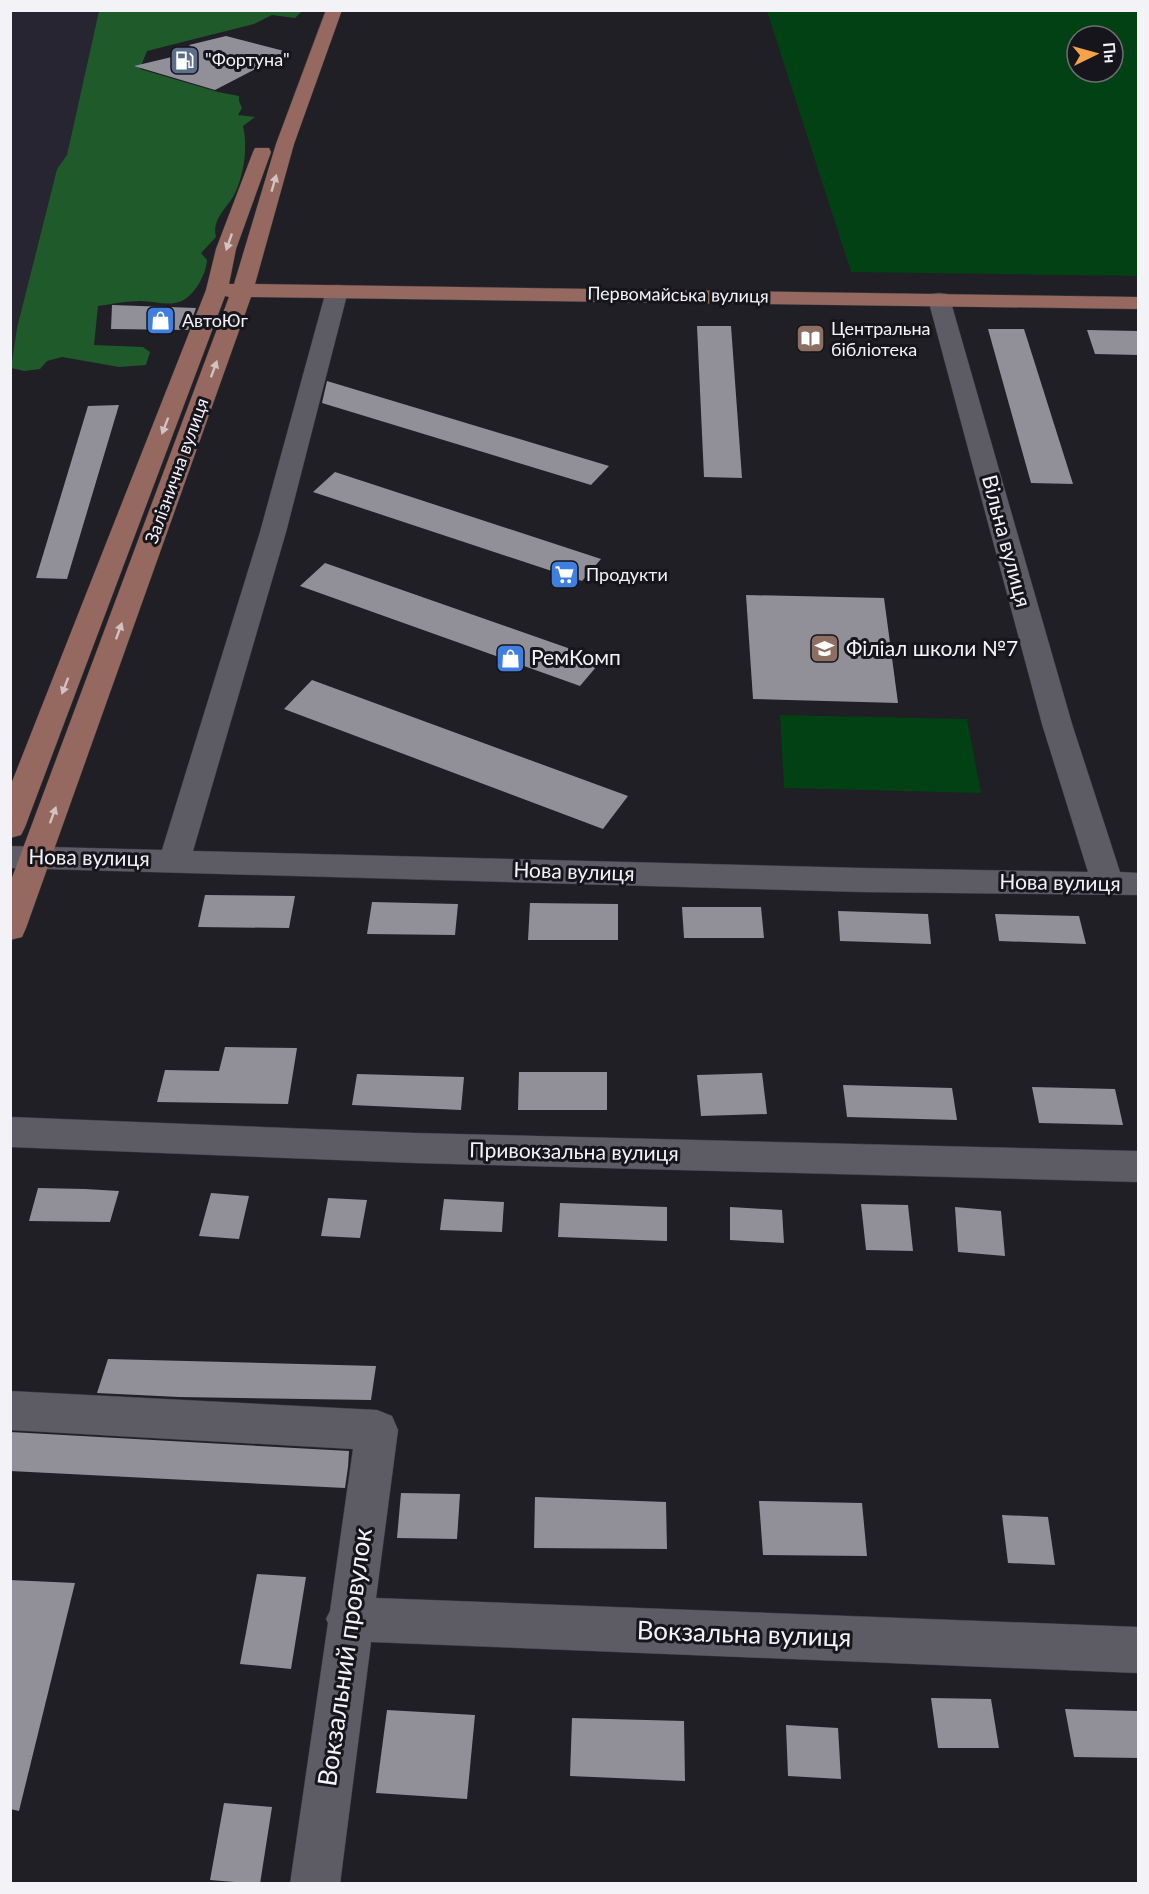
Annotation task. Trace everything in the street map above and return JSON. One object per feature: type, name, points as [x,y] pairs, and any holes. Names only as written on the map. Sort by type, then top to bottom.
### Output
[{"type":"main road","name":"Залізнична вулиця","points":[[10,827],[217,290],[226,249],[317,10]]},
{"type":"main road","name":"Залізнична вулиця","points":[[10,928],[24,857],[242,291],[285,144],[334,10]]},
{"type":"main road","name":"Первомайська вулиця","points":[[217,290],[1138,303]]},
{"type":"street","points":[[175,860],[273,532],[337,291]]},
{"type":"street","name":"Вільна вулиця","points":[[939,299],[1057,724],[1130,888]]},
{"type":"street","name":"Нова вулиця","points":[[24,857],[1130,888]]},
{"type":"street","name":"Привокзальна вулиця","points":[[10,1132],[415,1148],[1138,1167]]},
{"type":"street","name":"Вокзальний провулок","points":[[10,1410],[377,1430],[349,1619],[315,1884]]},
{"type":"street","name":"Вокзальна вулиця","points":[[349,1619],[1138,1650]]},
{"type":"shaded area","points":[[11,11],[99,11],[67,155],[57,169],[17,328],[11,366]]},
{"type":"green space","points":[[99,11],[302,11],[295,18],[272,15],[254,24],[147,51],[140,69],[239,96],[242,108],[238,115],[255,117],[243,126],[244,159],[236,191],[216,224],[216,237],[201,253],[207,260],[204,273],[197,287],[187,298],[171,303],[136,301],[98,306],[94,345],[143,347],[150,352],[146,365],[119,367],[62,357],[47,361],[40,369],[24,371],[11,368],[17,328],[57,169],[67,155]]},
{"type":"green space","points":[[767,11],[1138,11],[1138,276],[851,272]]},
{"type":"green space","points":[[780,715],[967,719],[981,793],[784,788]]},
{"type":"building","points":[[226,36],[288,52],[215,90],[134,66],[197,51],[189,45]]},
{"type":"building","name":"АвтоЮг","points":[[112,305],[196,308],[188,330],[111,329]]},
{"type":"building","points":[[697,326],[731,326],[742,478],[704,477]]},
{"type":"building","points":[[988,329],[1024,329],[1073,484],[1031,483]]},
{"type":"building","points":[[1087,330],[1138,331],[1138,355],[1095,354]]},
{"type":"building","points":[[327,381],[609,466],[591,485],[322,403]]},
{"type":"building","points":[[119,405],[67,579],[36,578],[88,406]]},
{"type":"building","points":[[335,472],[601,559],[582,581],[313,492]]},
{"type":"building","points":[[325,563],[602,660],[580,686],[300,586]]},
{"type":"building","name":"Філіал школи №7","points":[[746,595],[884,598],[898,703],[753,699]]},
{"type":"building","points":[[312,680],[628,796],[603,829],[284,709]]},
{"type":"building","points":[[205,895],[295,896],[289,928],[198,927]]},
{"type":"building","points":[[372,902],[458,904],[455,935],[367,934]]},
{"type":"building","points":[[530,903],[618,904],[618,940],[528,940]]},
{"type":"building","points":[[682,907],[761,907],[764,938],[684,938]]},
{"type":"building","points":[[838,911],[928,914],[931,944],[840,941]]},
{"type":"building","points":[[995,914],[1079,916],[1086,944],[999,941]]},
{"type":"building","points":[[225,1047],[297,1048],[288,1104],[157,1102],[165,1070],[219,1071]]},
{"type":"building","points":[[519,1072],[607,1072],[607,1110],[518,1110]]},
{"type":"building","points":[[762,1073],[767,1114],[701,1116],[697,1075]]},
{"type":"building","points":[[357,1074],[464,1077],[461,1110],[352,1105]]},
{"type":"building","points":[[843,1085],[952,1088],[957,1120],[847,1117]]},
{"type":"building","points":[[1032,1087],[1115,1089],[1123,1125],[1039,1123]]},
{"type":"building","points":[[38,1188],[119,1191],[110,1222],[29,1221]]},
{"type":"building","points":[[211,1193],[249,1196],[239,1239],[199,1236]]},
{"type":"building","points":[[328,1198],[367,1200],[360,1238],[321,1236]]},
{"type":"building","points":[[444,1199],[504,1202],[502,1232],[440,1230]]},
{"type":"building","points":[[560,1203],[667,1207],[667,1241],[558,1237]]},
{"type":"building","points":[[861,1204],[908,1205],[913,1251],[866,1250]]},
{"type":"building","points":[[730,1207],[782,1210],[784,1243],[730,1240]]},
{"type":"building","points":[[955,1207],[1001,1211],[1005,1256],[958,1252]]},
{"type":"building","points":[[108,1359],[376,1366],[371,1400],[179,1397],[97,1393]]},
{"type":"building","points":[[10,1432],[349,1451],[348,1467],[345,1488],[10,1471]]},
{"type":"building","points":[[401,1493],[460,1494],[457,1539],[397,1538]]},
{"type":"building","points":[[535,1497],[666,1502],[667,1549],[534,1548]]},
{"type":"building","points":[[759,1501],[862,1503],[867,1556],[763,1555]]},
{"type":"building","points":[[1002,1515],[1048,1517],[1055,1565],[1008,1563]]},
{"type":"building","points":[[257,1574],[306,1577],[291,1669],[240,1664]]},
{"type":"building","points":[[10,1580],[75,1583],[19,1811],[10,1809]]},
{"type":"building","points":[[931,1698],[991,1699],[999,1748],[938,1748]]},
{"type":"building","points":[[1065,1709],[1138,1711],[1138,1758],[1074,1757]]},
{"type":"building","points":[[387,1710],[475,1715],[467,1799],[376,1793]]},
{"type":"building","points":[[572,1718],[684,1721],[685,1781],[570,1776]]},
{"type":"building","points":[[786,1725],[838,1728],[841,1779],[788,1776]]},
{"type":"building","points":[[224,1803],[272,1807],[260,1884],[210,1880]]},
{"type":"place","name":"\"Фортуна\"","points":[[184,60]]},
{"type":"place","name":"АвтоЮг","points":[[161,321]]},
{"type":"place","name":"Центральна бібліотека","points":[[810,339]]},
{"type":"place","name":"Продукти","points":[[565,575]]},
{"type":"place","name":"Філіал школи №7","points":[[825,649]]},
{"type":"place","name":"РемКомп","points":[[510,658]]}]
